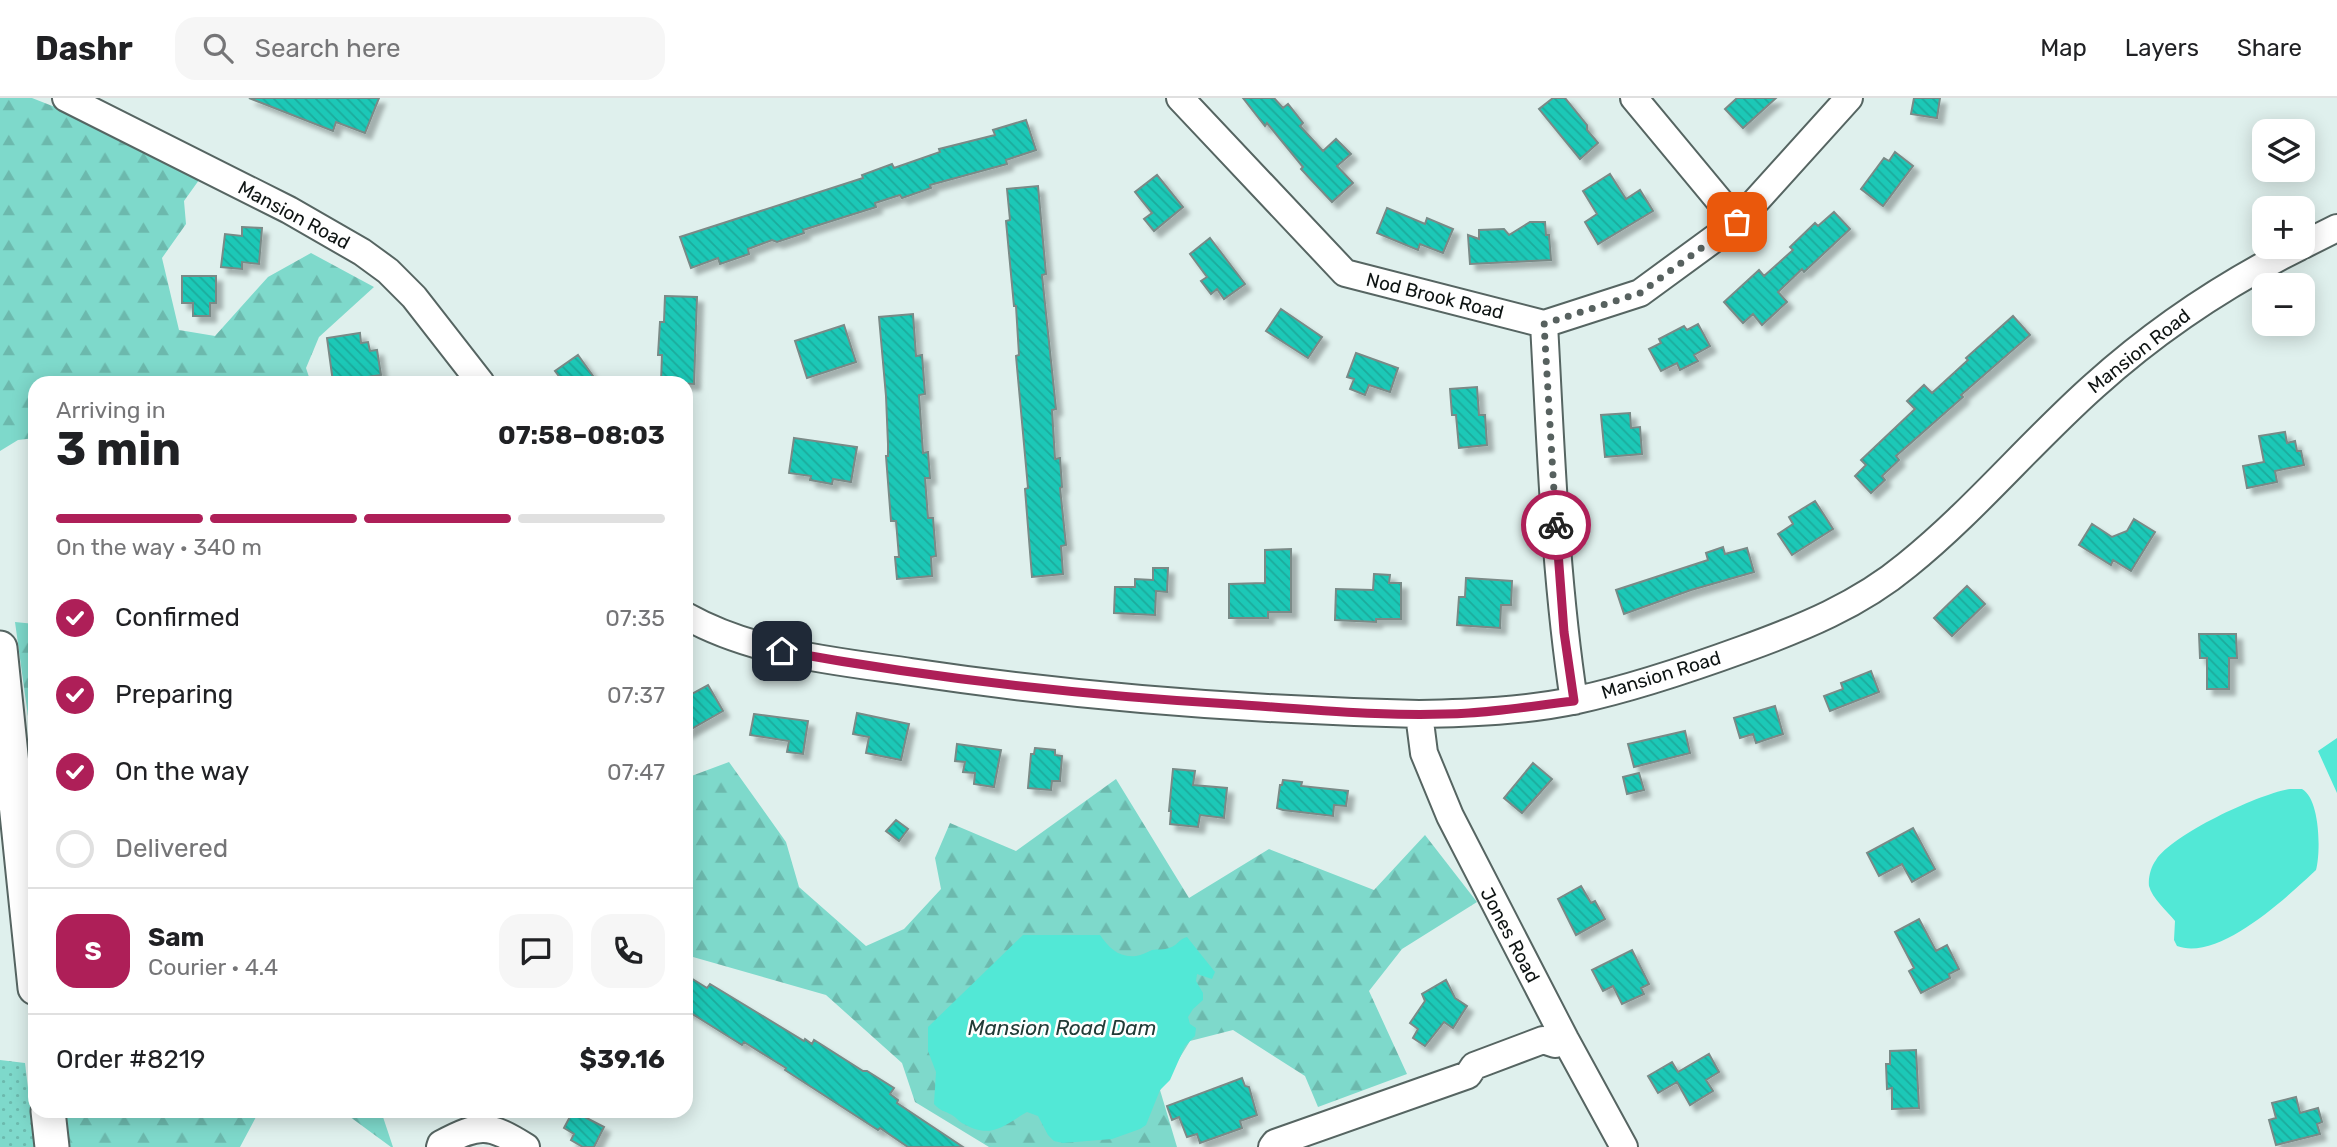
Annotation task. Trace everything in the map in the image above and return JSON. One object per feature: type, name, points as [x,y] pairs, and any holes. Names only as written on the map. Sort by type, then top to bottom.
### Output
[{"type":"main road","points":[[0,648],[28,920]]},
{"type":"main road","points":[[49,1118],[52,1147]]},
{"type":"street","name":"Mansion Road","points":[[66,98],[289,210],[362,252],[388,271],[414,297],[476,376]]},
{"type":"street","name":"Nod Brook Road","points":[[1180,98],[1345,273],[1544,324]]},
{"type":"street","points":[[1634,98],[1737,222]]},
{"type":"street","points":[[1574,701],[1564,632],[1552,484],[1544,324],[1640,293],[1737,222],[1849,98]]},
{"type":"street","name":"Mansion Road","points":[[2315,239],[2337,228]]},
{"type":"street","name":"Mansion Road","points":[[693,619],[728,636],[770,649],[849,663],[964,680],[1137,698],[1419,714],[1468,713],[1574,701],[1667,675],[1785,634],[1831,614],[1873,591],[1933,543],[2084,395],[2138,348],[2224,288],[2277,259]]},
{"type":"street","name":"Jones Road","points":[[1419,714],[1424,753],[1434,781],[1560,1041],[1624,1147]]},
{"type":"street","points":[[1272,1147],[1275,1143],[1468,1075],[1482,1081],[1549,1058],[1560,1041]]},
{"type":"street","points":[[440,1147],[462,1133],[483,1127],[502,1132],[526,1147]]},
{"type":"green space","points":[[0,98],[32,98],[55,107],[199,180],[184,201],[186,224],[162,258],[179,330],[215,336],[268,277],[311,253],[374,287],[319,337],[306,368],[309,376],[28,376],[28,439],[18,440],[0,451]]},
{"type":"green space","points":[[15,622],[28,623],[28,716]]},
{"type":"green space","points":[[729,762],[786,842],[799,887],[866,946],[904,929],[941,889],[935,858],[950,823],[1016,851],[1116,779],[1189,898],[1269,849],[1374,890],[1425,835],[1477,902],[1402,949],[1369,991],[1407,1074],[1318,1107],[1305,1076],[1233,1030],[1190,1041],[1160,1090],[1177,1147],[989,1147],[915,1102],[902,1063],[826,995],[693,957],[693,775]]},
{"type":"green space","points":[[0,1060],[25,1063],[28,1118],[32,1118],[35,1147],[0,1147]]},
{"type":"green space","points":[[66,1118],[255,1118],[240,1147],[70,1147]]},
{"type":"green space","points":[[352,1118],[383,1118],[391,1147]]},
{"type":"water","points":[[2337,738],[2337,793],[2318,751]]},
{"type":"water","points":[[2290,789],[2302,789],[2308,795],[2316,814],[2319,839],[2316,870],[2271,910],[2232,936],[2212,945],[2194,948],[2177,946],[2174,940],[2175,921],[2156,900],[2149,886],[2150,872],[2156,860],[2165,850],[2198,827],[2238,807]]},
{"type":"water","name":"Mansion Road Dam","points":[[1023,935],[1100,935],[1115,951],[1130,956],[1169,948],[1187,937],[1215,972],[1212,979],[1197,974],[1196,981],[1203,993],[1203,1000],[1188,1017],[1190,1024],[1196,1028],[1195,1036],[1185,1046],[1170,1080],[1160,1090],[1146,1125],[1140,1129],[1112,1139],[1063,1143],[1054,1141],[1038,1116],[1027,1112],[998,1129],[983,1131],[964,1124],[934,1104],[936,1072],[928,1051],[928,1027]]},
{"type":"building","points":[[249,98],[379,98],[365,133],[336,122],[333,131]]},
{"type":"building","points":[[1243,98],[1274,98],[1283,108],[1288,104],[1303,123],[1300,126],[1323,151],[1336,139],[1351,154],[1337,166],[1353,183],[1332,202]]},
{"type":"building","points":[[1553,98],[1565,98],[1598,143],[1580,159],[1539,109]]},
{"type":"building","points":[[1737,98],[1776,98],[1743,128],[1725,109]]},
{"type":"building","points":[[1914,98],[1940,98],[1937,118],[1911,114]]},
{"type":"building","points":[[1026,120],[1036,150],[1006,160],[1007,164],[930,185],[931,188],[902,198],[900,195],[875,203],[876,207],[803,230],[804,233],[777,242],[772,240],[748,249],[749,254],[720,264],[718,258],[691,268],[680,237],[863,178],[862,175],[892,164],[894,168],[940,152],[939,149],[995,135],[993,130]]},
{"type":"building","points":[[1895,152],[1913,166],[1883,206],[1861,189],[1884,158],[1889,161]]},
{"type":"building","points":[[1610,174],[1626,199],[1640,190],[1653,211],[1598,244],[1585,222],[1597,214],[1583,191]]},
{"type":"building","points":[[1157,175],[1183,207],[1154,231],[1144,219],[1152,213],[1135,192]]},
{"type":"building","points":[[1038,186],[1046,274],[1042,275],[1056,409],[1052,410],[1055,459],[1060,458],[1066,545],[1061,546],[1063,574],[1032,577],[1025,489],[1028,488],[1016,356],[1019,355],[1016,306],[1006,221],[1010,220],[1007,189]]},
{"type":"building","points":[[1387,208],[1425,224],[1427,218],[1453,229],[1443,253],[1420,244],[1418,250],[1377,233]]},
{"type":"building","points":[[1834,212],[1850,229],[1778,292],[1787,302],[1762,325],[1753,314],[1743,323],[1724,302],[1759,270],[1764,276],[1793,250],[1790,247],[1815,223],[1818,226]]},
{"type":"building","points":[[1530,222],[1545,222],[1551,260],[1470,264],[1468,235],[1479,239],[1479,230],[1504,229],[1509,235]]},
{"type":"building","points":[[242,227],[262,228],[259,264],[242,262],[242,269],[221,267],[225,234],[242,236]]},
{"type":"building","points":[[1210,238],[1245,284],[1224,299],[1217,289],[1211,294],[1201,281],[1207,277],[1190,254]]},
{"type":"building","points":[[182,276],[216,276],[216,303],[210,303],[210,316],[193,316],[193,303],[182,303]]},
{"type":"building","points":[[665,296],[697,297],[694,384],[693,376],[661,376],[662,355],[658,355],[660,322],[664,322]]},
{"type":"building","points":[[1281,309],[1322,337],[1308,358],[1266,331]]},
{"type":"building","points":[[913,314],[916,356],[922,355],[925,394],[919,395],[923,453],[928,452],[930,478],[925,478],[928,518],[933,518],[936,556],[931,557],[932,576],[897,579],[895,557],[899,557],[896,521],[891,521],[886,456],[886,396],[879,317]]},
{"type":"building","points":[[2013,316],[2030,335],[1896,456],[1899,460],[1882,476],[1885,480],[1871,493],[1855,476],[1866,465],[1861,460],[1915,409],[1907,401],[1924,385],[1932,393]]},
{"type":"building","points":[[1698,324],[1710,346],[1694,355],[1698,361],[1680,370],[1677,363],[1661,371],[1649,349],[1661,343],[1659,339],[1684,326],[1687,330]]},
{"type":"building","points":[[844,325],[856,362],[807,378],[795,341]]},
{"type":"building","points":[[360,333],[361,343],[368,342],[370,351],[377,350],[381,375],[332,376],[327,338]]},
{"type":"building","points":[[1356,353],[1398,368],[1390,392],[1369,385],[1365,395],[1350,389],[1354,379],[1347,377]]},
{"type":"building","points":[[578,355],[593,376],[559,376],[555,371]]},
{"type":"building","points":[[1477,387],[1479,415],[1485,415],[1487,445],[1459,448],[1450,389]]},
{"type":"building","points":[[1630,413],[1631,428],[1640,427],[1642,454],[1605,457],[1601,415]]},
{"type":"building","points":[[2285,432],[2287,443],[2295,441],[2297,451],[2301,451],[2304,465],[2275,471],[2277,482],[2247,488],[2243,466],[2264,462],[2259,436]]},
{"type":"building","points":[[794,438],[857,447],[851,482],[833,479],[832,484],[810,480],[811,476],[789,473]]},
{"type":"building","points":[[1815,501],[1833,529],[1792,555],[1778,534],[1793,524],[1789,517]]},
{"type":"building","points":[[2134,519],[2155,532],[2131,571],[2113,560],[2111,565],[2079,545],[2092,524],[2112,537],[2127,531]]},
{"type":"building","points":[[1723,547],[1725,554],[1747,548],[1754,572],[1691,590],[1624,614],[1616,590],[1708,560],[1706,553]]},
{"type":"building","points":[[1291,549],[1291,612],[1268,612],[1268,618],[1229,618],[1229,584],[1265,583],[1265,550]]},
{"type":"building","points":[[1153,568],[1168,568],[1167,592],[1156,591],[1155,615],[1114,613],[1115,587],[1135,587],[1135,579],[1153,580]]},
{"type":"building","points":[[1374,574],[1390,575],[1389,583],[1401,583],[1401,619],[1376,619],[1376,622],[1335,620],[1336,589],[1373,590]]},
{"type":"building","points":[[1466,578],[1512,581],[1511,605],[1501,605],[1500,628],[1457,625],[1459,597],[1465,597]]},
{"type":"building","points":[[1967,586],[1985,604],[1952,636],[1934,618]]},
{"type":"building","points":[[2199,634],[2236,634],[2237,658],[2229,658],[2229,689],[2207,689],[2207,658],[2200,658]]},
{"type":"building","points":[[1871,671],[1879,692],[1830,711],[1824,696],[1843,689],[1841,683]]},
{"type":"building","points":[[708,685],[723,711],[693,728],[693,693]]},
{"type":"building","points":[[1775,706],[1783,734],[1756,743],[1753,734],[1740,738],[1734,718]]},
{"type":"building","points":[[857,713],[909,724],[901,760],[866,753],[869,737],[853,734]]},
{"type":"building","points":[[754,714],[808,721],[803,754],[787,752],[789,741],[750,735]]},
{"type":"building","points":[[1685,731],[1690,753],[1634,767],[1628,744]]},
{"type":"building","points":[[957,744],[1001,750],[994,787],[974,784],[975,773],[963,772],[965,762],[955,761]]},
{"type":"building","points":[[1035,748],[1055,750],[1055,755],[1062,756],[1060,781],[1052,781],[1051,790],[1028,788],[1031,754],[1034,754]]},
{"type":"building","points":[[1533,763],[1552,779],[1522,813],[1504,798]]},
{"type":"building","points":[[1173,769],[1195,771],[1193,785],[1227,788],[1224,818],[1200,815],[1198,827],[1170,824]]},
{"type":"building","points":[[1639,773],[1644,790],[1627,794],[1623,777]]},
{"type":"building","points":[[1283,780],[1302,782],[1301,786],[1348,791],[1346,806],[1334,805],[1333,816],[1277,808]]},
{"type":"building","points":[[896,820],[908,829],[899,841],[886,831]]},
{"type":"building","points":[[1913,828],[1935,869],[1912,882],[1902,864],[1879,876],[1867,853]]},
{"type":"building","points":[[1581,886],[1591,903],[1595,901],[1605,919],[1576,935],[1558,899]]},
{"type":"building","points":[[1919,919],[1936,951],[1947,945],[1959,969],[1949,974],[1950,978],[1921,993],[1909,971],[1914,968],[1895,932]]},
{"type":"building","points":[[1632,950],[1649,984],[1641,988],[1644,994],[1622,1004],[1613,986],[1603,991],[1592,970]]},
{"type":"building","points":[[693,979],[707,988],[710,984],[804,1041],[805,1039],[812,1044],[814,1040],[867,1071],[894,1088],[890,1094],[898,1100],[897,1103],[963,1147],[908,1147],[744,1042],[742,1045],[693,1014]]},
{"type":"building","points":[[1446,980],[1455,998],[1467,1006],[1453,1028],[1444,1022],[1425,1046],[1413,1038],[1418,1029],[1410,1023],[1425,1001],[1422,994]]},
{"type":"building","points":[[1916,1050],[1919,1108],[1892,1109],[1892,1088],[1887,1089],[1886,1064],[1890,1064],[1890,1051]]},
{"type":"building","points":[[1709,1054],[1719,1072],[1706,1080],[1713,1091],[1690,1105],[1677,1082],[1658,1093],[1648,1076],[1672,1062],[1678,1072]]},
{"type":"building","points":[[1242,1078],[1245,1086],[1249,1087],[1257,1115],[1240,1121],[1242,1128],[1200,1143],[1197,1134],[1187,1137],[1179,1117],[1172,1120],[1167,1106]]},
{"type":"building","points":[[2296,1097],[2300,1113],[2318,1108],[2322,1122],[2317,1124],[2320,1134],[2276,1145],[2269,1120],[2276,1118],[2272,1103]]},
{"type":"building","points":[[569,1118],[587,1118],[604,1127],[594,1147],[583,1147],[571,1140],[574,1134],[564,1128]]},
{"type":"way so far","points":[[1556,525],[1544,324],[1640,293],[1737,222]]},
{"type":"route","points":[[782,651],[977,681],[1184,701],[1419,714],[1468,713],[1574,701],[1564,632],[1556,525]]}]
